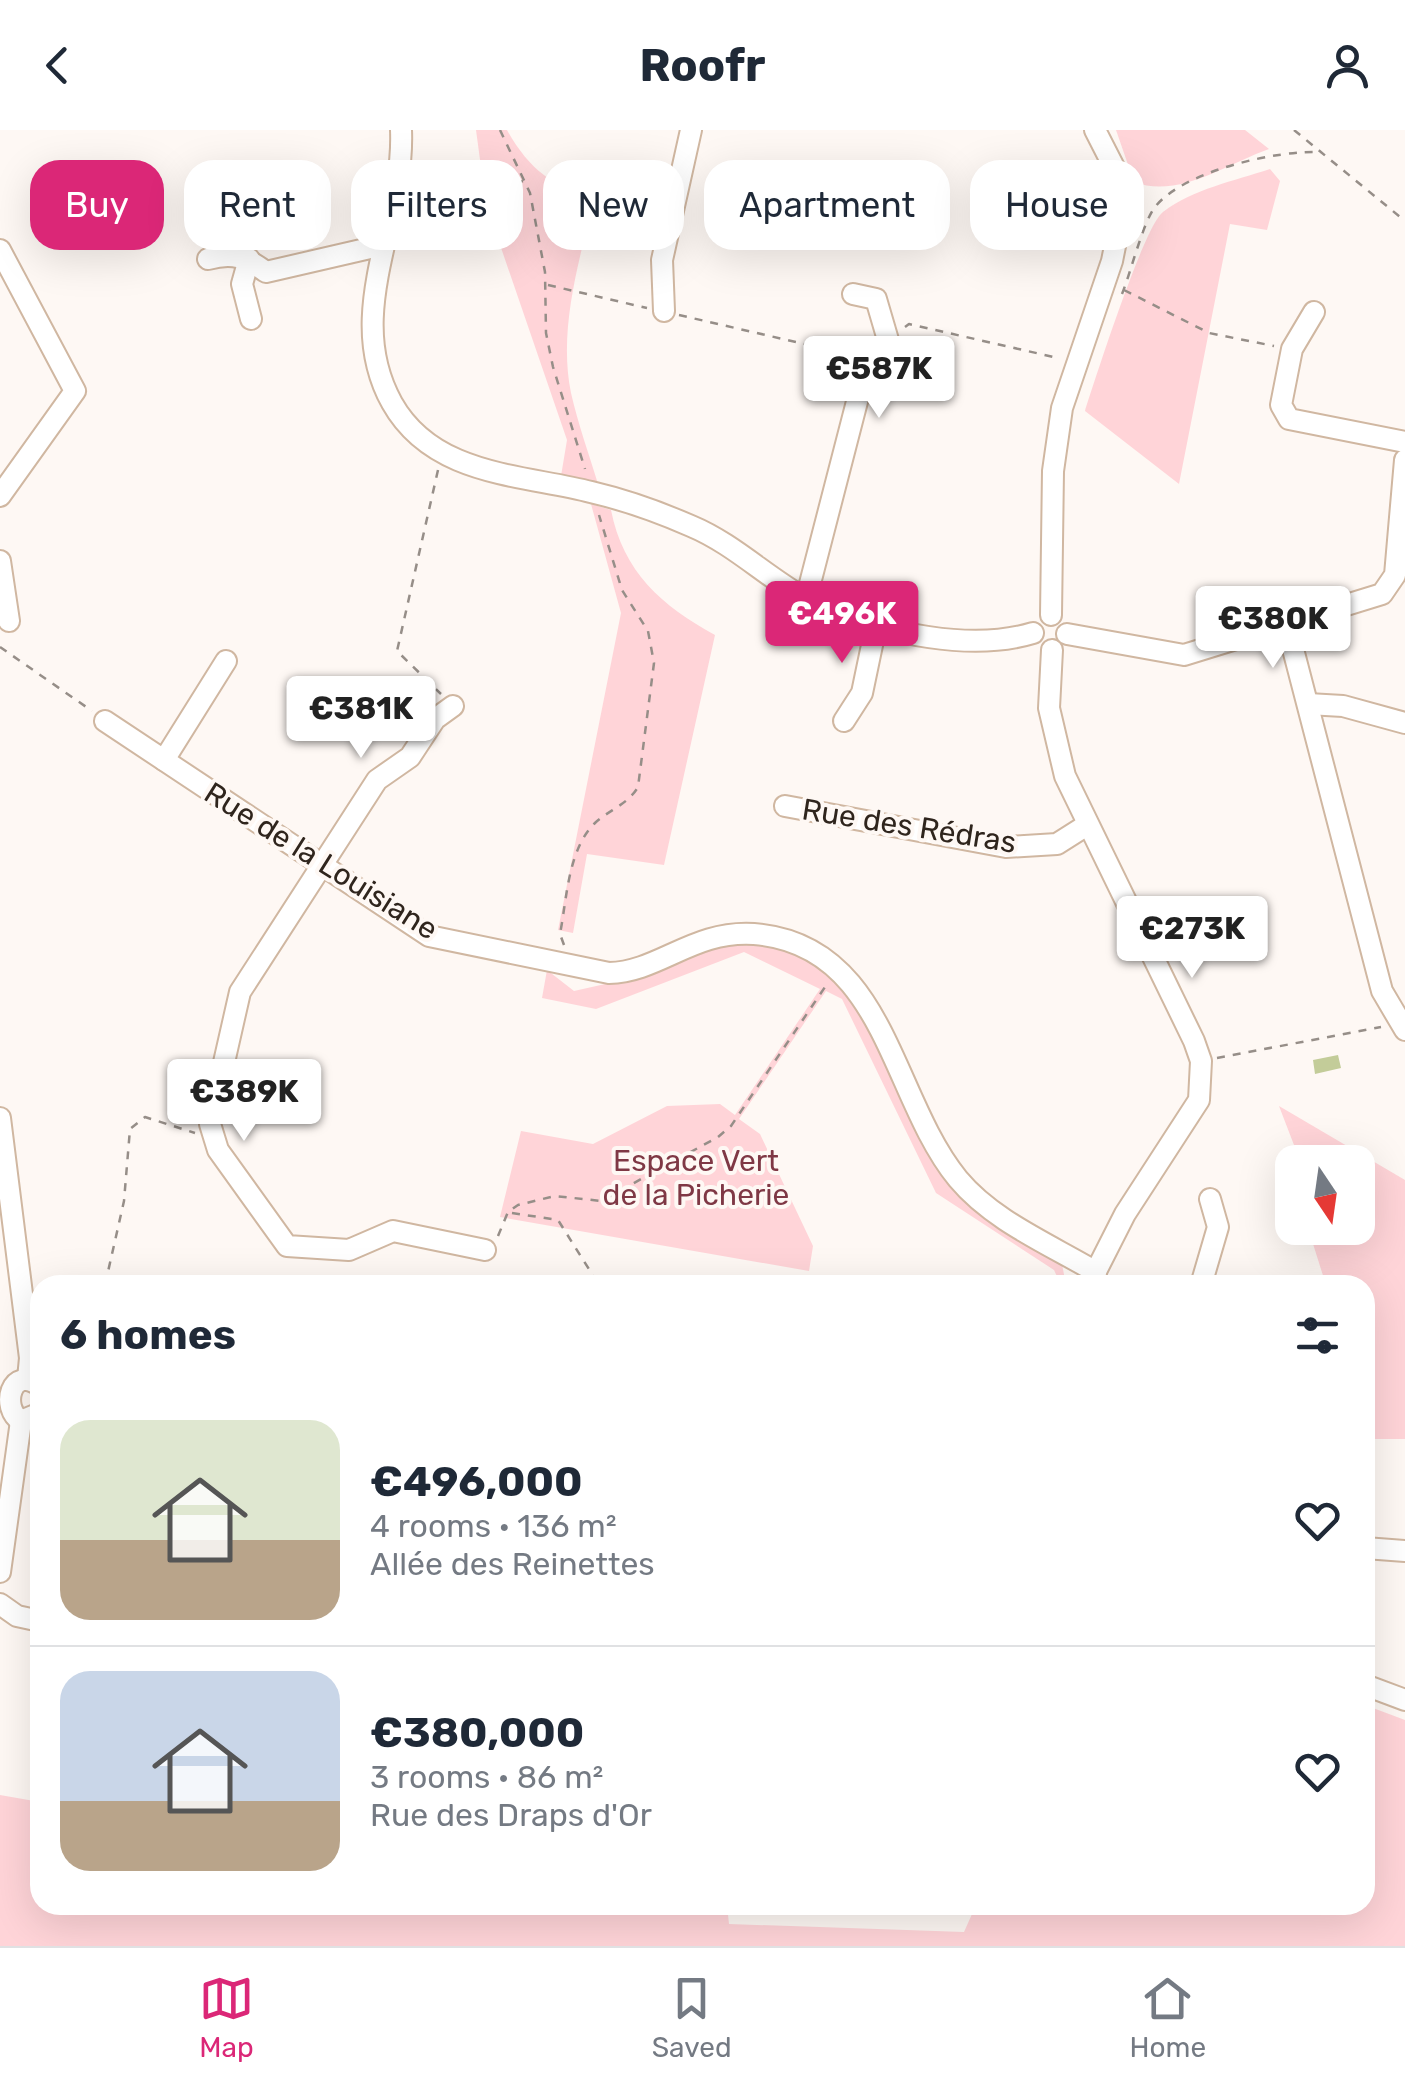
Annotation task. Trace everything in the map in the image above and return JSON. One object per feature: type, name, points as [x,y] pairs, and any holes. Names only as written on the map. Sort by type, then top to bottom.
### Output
[{"type":"street","points":[[400,160],[401,130]]},
{"type":"street","points":[[664,311],[662,260],[692,130]]},
{"type":"street","points":[[1050,615],[1053,470],[1074,361],[1114,286],[1123,206],[1119,177],[1095,130]]},
{"type":"street","points":[[0,250],[74,391],[0,496]]},
{"type":"street","points":[[208,259],[228,254],[249,260],[266,272],[358,250]]},
{"type":"street","points":[[382,250],[372,310],[378,367],[385,388],[406,423],[442,455],[476,468],[592,492],[718,539],[806,599],[876,626],[977,641],[1033,633]]},
{"type":"street","points":[[249,260],[242,284],[251,319]]},
{"type":"street","points":[[806,599],[868,359],[888,340],[876,299],[853,294]]},
{"type":"street","points":[[1314,312],[1292,350],[1281,405],[1289,419],[1405,442]]},
{"type":"street","points":[[1068,634],[1184,654],[1287,626],[1382,594],[1395,576],[1405,460]]},
{"type":"street","points":[[0,562],[3,626]]},
{"type":"street","points":[[1050,615],[1036,622],[1033,633],[1037,644],[1052,650]]},
{"type":"street","points":[[1050,615],[1065,623],[1068,634],[1064,643],[1052,650]]},
{"type":"street","points":[[844,720],[862,694],[876,626]]},
{"type":"street","points":[[1287,626],[1382,991],[1401,1026]]},
{"type":"street","points":[[1052,650],[1050,708],[1056,744],[1087,825],[1201,1062],[1199,1100],[1125,1214],[1094,1275]]},
{"type":"street","points":[[164,760],[226,661]]},
{"type":"street","points":[[1308,704],[1343,706],[1405,723]]},
{"type":"street","points":[[453,706],[434,719],[410,757],[377,780],[240,992],[212,1132],[218,1150],[287,1246],[349,1250],[393,1231],[485,1250]]},
{"type":"street","name":"Rue de la Louisiane","points":[[105,721],[429,936],[574,967],[622,973],[689,943],[734,934],[793,942],[837,969],[868,1004],[944,1160],[961,1183],[999,1216],[1088,1275]]},
{"type":"street","name":"Rue des Rédras","points":[[786,806],[1006,847],[1057,844],[1087,825]]},
{"type":"street","points":[[0,1118],[30,1358]]},
{"type":"street","points":[[1203,1275],[1218,1227],[1210,1199]]},
{"type":"street","points":[[30,1383],[10,1384],[2,1395],[9,1415],[30,1417]]},
{"type":"street","points":[[0,1572],[30,1422]]},
{"type":"street","points":[[1375,1549],[1405,1552]]},
{"type":"street","points":[[0,1604],[17,1616],[30,1619]]},
{"type":"street","points":[[1375,1689],[1405,1700]]},
{"type":"path","points":[[500,130],[524,180],[538,224],[546,284],[546,333],[553,367],[622,590],[648,631],[653,692],[638,787],[631,799],[594,824],[579,842],[560,934],[574,967]]},
{"type":"path","points":[[1294,130],[1405,221]]},
{"type":"path","points":[[1117,305],[1114,286],[1154,208],[1173,191],[1251,158],[1286,150],[1321,152]]},
{"type":"path","points":[[546,284],[868,359]]},
{"type":"path","points":[[1114,286],[1209,333],[1292,350]]},
{"type":"path","points":[[888,340],[909,324],[1074,361]]},
{"type":"path","points":[[442,455],[397,652],[453,706]]},
{"type":"path","points":[[0,647],[105,721]]},
{"type":"path","points":[[485,1250],[498,1238],[508,1212],[518,1205],[555,1196],[601,1201],[718,1137],[731,1126],[837,969]]},
{"type":"path","points":[[1201,1062],[1401,1026]]},
{"type":"path","points":[[108,1275],[124,1201],[130,1130],[145,1117],[190,1133],[212,1132]]},
{"type":"path","points":[[508,1212],[558,1220],[593,1275]]},
{"type":"green space","points":[[476,130],[507,130],[543,174],[543,250],[581,250],[569,320],[568,369],[580,428],[598,484],[561,476],[567,440],[502,250],[523,250],[523,160],[480,160]]},
{"type":"green space","points":[[1116,130],[1245,130],[1269,149],[1202,178],[1168,186],[1144,184],[1144,160],[1126,160]]},
{"type":"green space","points":[[1270,169],[1280,181],[1267,230],[1230,224],[1179,484],[1085,411],[1133,273],[1155,223],[1163,212],[1201,191]]},
{"type":"green space","points":[[591,504],[611,510],[625,552],[648,585],[678,612],[715,635],[664,865],[587,854],[573,933],[558,930],[621,613]]},
{"type":"green space","name":"Espace Vert de la Picherie","points":[[741,942],[782,948],[820,965],[850,994],[933,1150],[1062,1264],[1064,1275],[1056,1275],[936,1193],[842,999],[826,991],[739,1119],[760,1134],[813,1246],[809,1271],[500,1217],[521,1131],[593,1144],[667,1106],[720,1104],[735,1115],[820,989],[744,952],[596,1009],[542,998],[547,970],[574,991],[623,980],[689,950]]},
{"type":"green space","points":[[1279,1106],[1345,1145],[1294,1145]]},
{"type":"green space","points":[[1375,1162],[1405,1180],[1405,1439],[1375,1439],[1375,1275],[1323,1275],[1313,1245],[1375,1245]]},
{"type":"green space","points":[[1375,1709],[1405,1720],[1405,1946],[0,1946],[0,1795],[30,1800],[30,1915],[728,1915],[729,1924],[964,1932],[972,1915],[1375,1915]]},
{"type":"shaded area","points":[[1338,1055],[1341,1068],[1315,1074],[1313,1060]]}]
